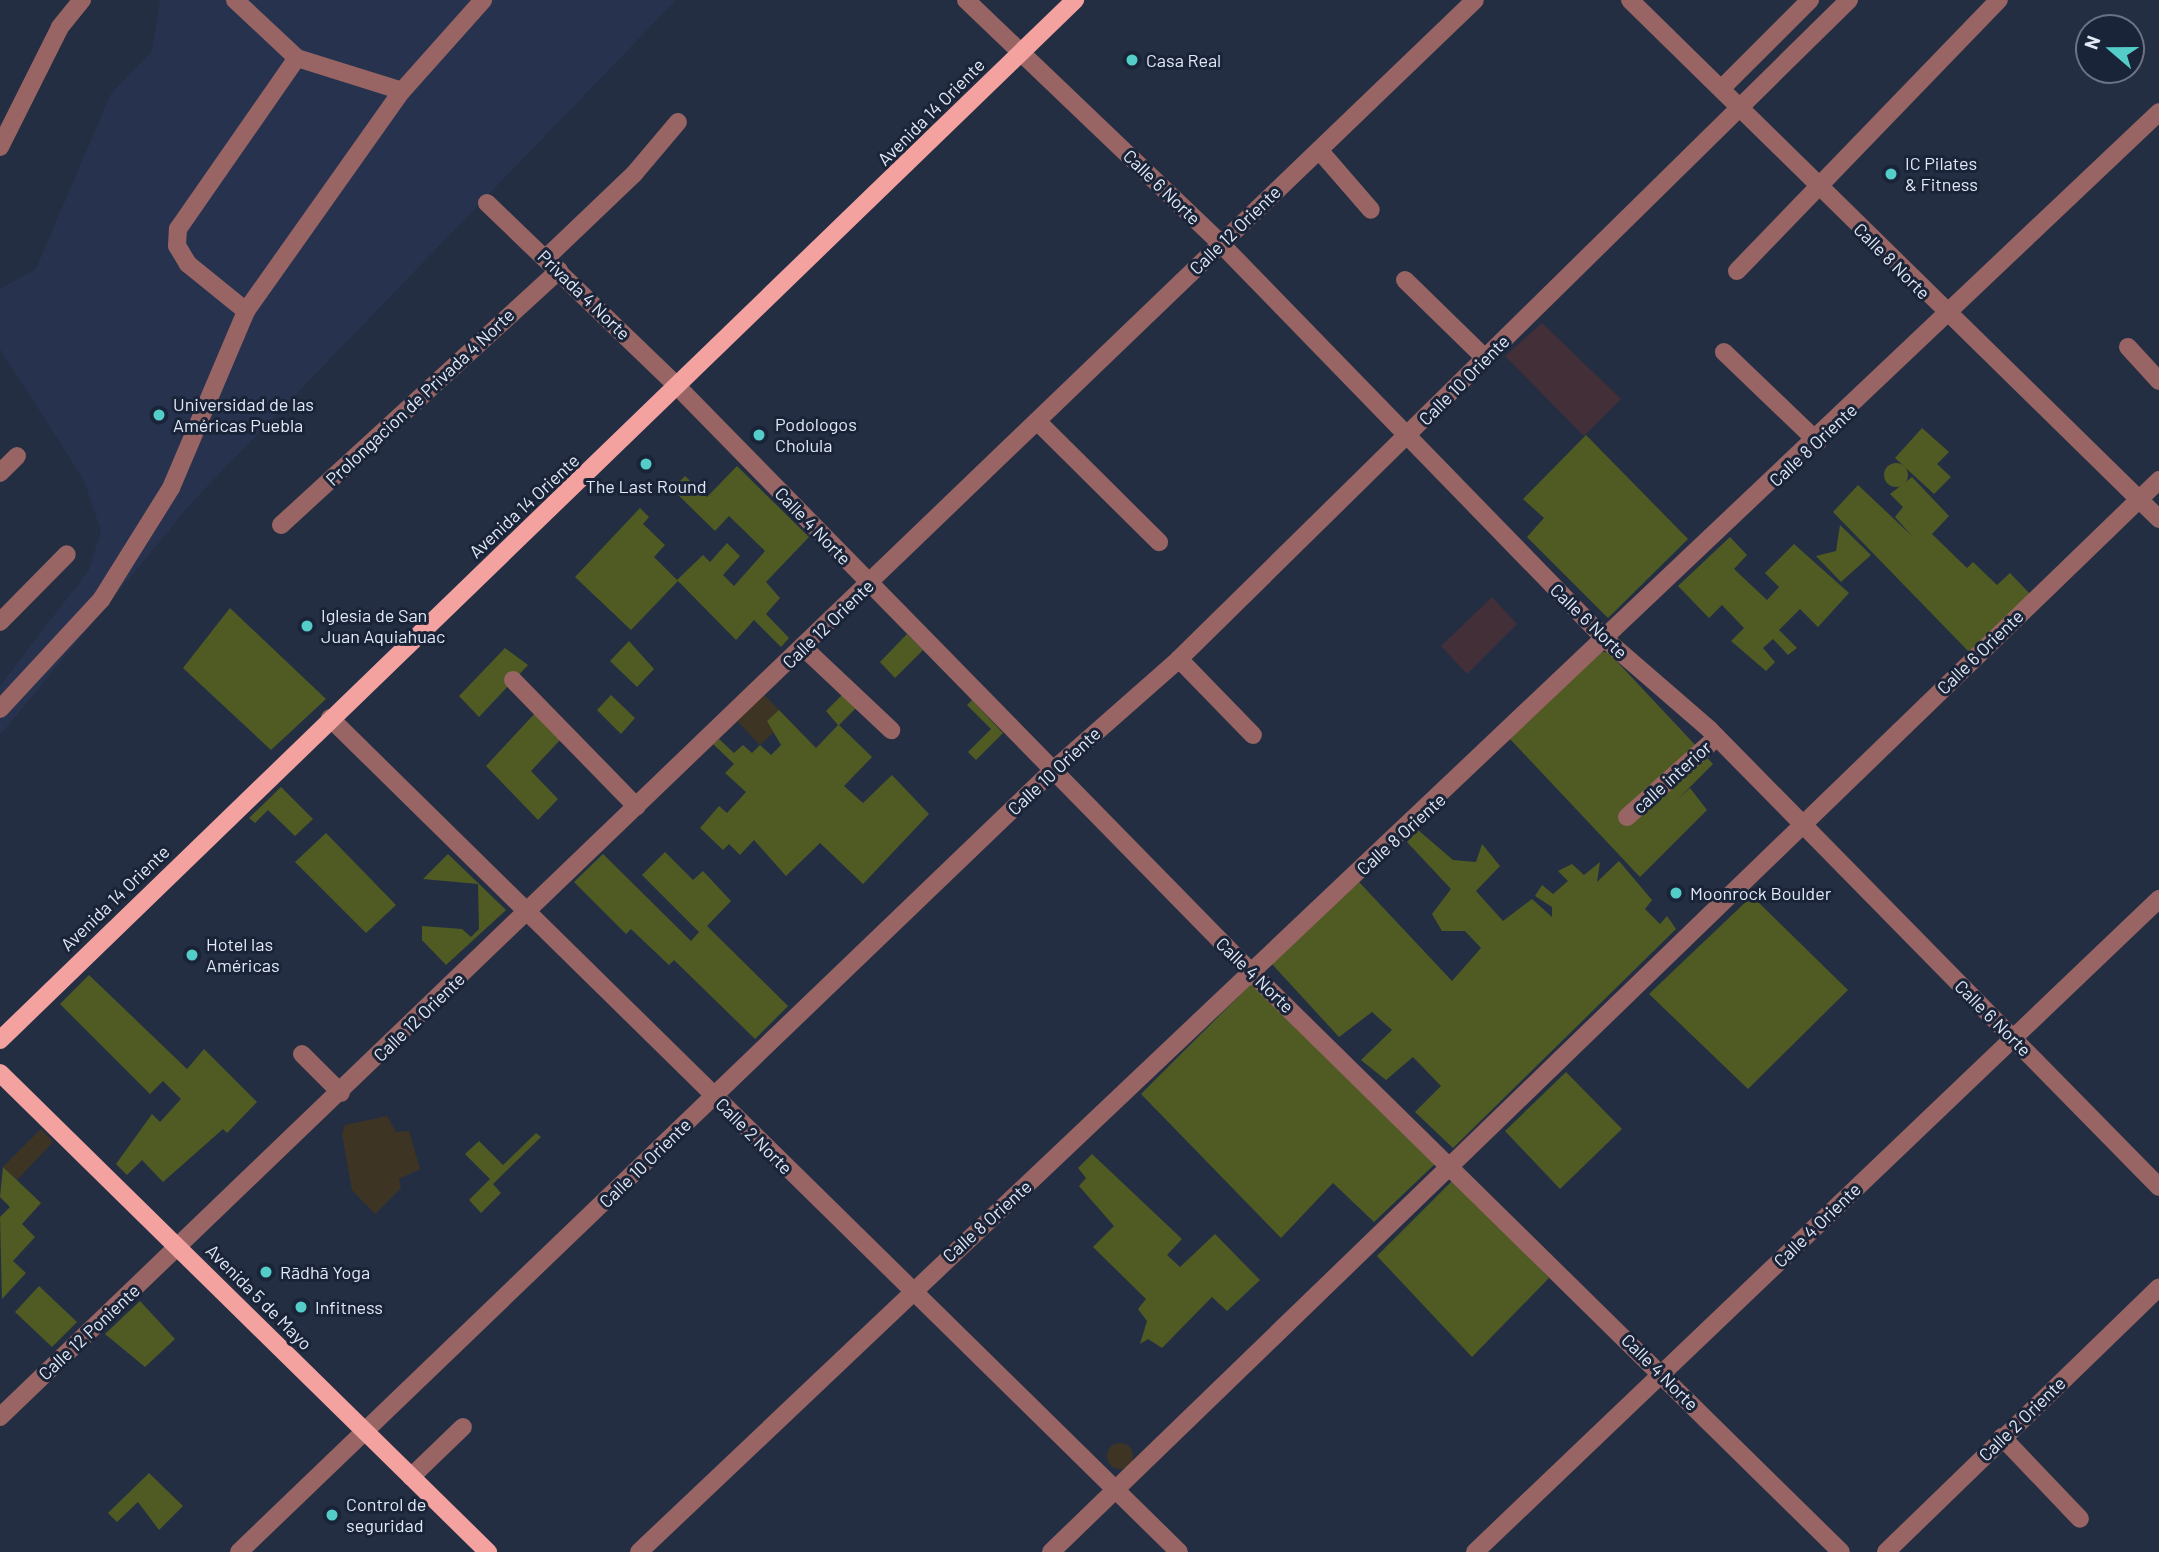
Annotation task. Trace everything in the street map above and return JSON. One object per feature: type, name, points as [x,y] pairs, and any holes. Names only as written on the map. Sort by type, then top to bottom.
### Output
[{"type":"main road","name":"Avenida 14 Oriente","points":[[0,1040],[330,718],[679,389],[1075,0]]},
{"type":"main road","name":"Avenida 5 de Mayo","points":[[0,1073],[488,1552]]},
{"type":"street","points":[[0,147],[60,27],[82,0]]},
{"type":"street","points":[[235,0],[297,58],[402,92]]},
{"type":"street","points":[[0,709],[101,600],[171,488],[246,311],[402,92],[483,0]]},
{"type":"street","name":"Calle 6 Norte","points":[[965,0],[1222,244],[1406,439],[1604,638],[1717,737],[2159,1187]]},
{"type":"street","name":"Calle 12 Oriente","points":[[180,1248],[1475,0]]},
{"type":"street","points":[[1721,89],[1810,0]]},
{"type":"street","name":"Calle 10 Oriente","points":[[239,1552],[367,1432],[1051,772],[1179,659],[1406,439],[1849,0]]},
{"type":"street","points":[[1737,271],[1999,0]]},
{"type":"street","name":"Calle 8 Norte","points":[[1635,2],[1818,188],[2159,519]]},
{"type":"street","points":[[246,311],[188,264],[177,246],[178,229],[297,58]]},
{"type":"street","name":"Calle 8 Oriente","points":[[639,1552],[910,1291],[1125,1096],[1251,972],[1604,638],[1818,442],[2159,112]]},
{"type":"street","name":"Prolongacion de Privada 4 Norte","points":[[281,525],[553,264],[678,122]]},
{"type":"street","points":[[1319,150],[1371,210]]},
{"type":"street","name":"Privada 4 Norte","points":[[487,203],[553,264],[679,389]]},
{"type":"street","points":[[1405,280],[1485,358]]},
{"type":"street","points":[[2128,347],[2159,381]]},
{"type":"street","points":[[1724,352],[1818,442]]},
{"type":"street","name":"Calle 4 Norte","points":[[679,389],[1051,772],[1251,972],[1451,1163],[1841,1552]]},
{"type":"street","points":[[1037,421],[1159,542]]},
{"type":"street","points":[[0,473],[17,456]]},
{"type":"street","name":"Calle 6 Oriente","points":[[1051,1552],[2159,480]]},
{"type":"street","points":[[0,621],[67,554]]},
{"type":"street","points":[[804,648],[891,730]]},
{"type":"street","points":[[1179,659],[1253,735]]},
{"type":"street","points":[[513,680],[637,807]]},
{"type":"street","name":"Calle 2 Norte","points":[[330,718],[526,914],[1179,1552]]},
{"type":"street","name":"calle interior","points":[[1627,817],[1717,737]]},
{"type":"street","name":"Calle 4 Oriente","points":[[1475,1552],[2159,899]]},
{"type":"street","points":[[302,1054],[341,1093]]},
{"type":"street","name":"Calle 12 Poniente","points":[[0,1417],[180,1248]]},
{"type":"street","name":"Calle 2 Oriente","points":[[1886,1552],[2159,1287]]},
{"type":"street","points":[[411,1477],[463,1427]]},
{"type":"street","points":[[2002,1437],[2080,1519]]},
{"type":"shaded area","name":"Universidad de las Américas Puebla","points":[[160,0],[676,0],[193,501],[0,735],[0,686],[89,570],[101,531],[84,480],[0,349],[0,289],[36,269],[111,94],[152,51]]},
{"type":"shaded area","points":[[1542,323],[1621,399],[1584,436],[1505,356]]},
{"type":"shaded area","points":[[1492,597],[1517,624],[1467,674],[1441,646]]},
{"type":"shaded area","points":[[763,694],[779,710],[768,721],[776,730],[760,745],[737,721]]},
{"type":"shaded area","points":[[387,1116],[396,1132],[409,1131],[420,1169],[399,1179],[401,1188],[375,1214],[352,1190],[342,1134],[345,1125]]},
{"type":"shaded area","points":[[41,1129],[53,1142],[17,1180],[3,1167]]},
{"type":"shaded area","points":[[1120,1443],[1129,1447],[1133,1456],[1129,1465],[1120,1469],[1111,1465],[1107,1456],[1111,1447]]},
{"type":"green space","points":[[1922,428],[1949,452],[1937,464],[1951,477],[1934,494],[1895,458]]},
{"type":"green space","points":[[1586,435],[1688,539],[1608,618],[1527,537],[1544,518],[1523,499]]},
{"type":"green space","points":[[1896,463],[1904,467],[1908,475],[1904,483],[1896,487],[1888,483],[1884,475],[1888,467]]},
{"type":"green space","points":[[737,466],[809,537],[766,582],[780,598],[766,614],[789,638],[781,647],[754,620],[736,640],[678,581],[631,630],[575,577],[640,508],[649,517],[643,524],[665,545],[654,557],[677,580],[703,555],[710,562],[727,543],[740,556],[723,575],[734,586],[765,551],[729,516],[715,531],[672,489],[685,476],[707,497]]},
{"type":"green space","points":[[1912,477],[1949,516],[1932,534],[1967,568],[1973,562],[1997,585],[2010,573],[2033,597],[1970,653],[1833,512],[1858,485],[1912,536],[1895,517],[1903,507],[1890,494]]},
{"type":"green space","points":[[1840,525],[1871,555],[1841,582],[1816,556],[1836,551]]},
{"type":"green space","points":[[1730,537],[1747,555],[1734,569],[1767,600],[1779,587],[1765,573],[1794,544],[1849,593],[1818,627],[1800,609],[1779,630],[1797,648],[1788,655],[1773,639],[1763,648],[1775,662],[1766,671],[1731,641],[1744,628],[1722,605],[1709,618],[1678,586]]},
{"type":"green space","points":[[230,608],[326,699],[271,750],[183,668]]},
{"type":"green space","points":[[907,634],[923,650],[895,678],[880,662]]},
{"type":"green space","points":[[629,641],[654,669],[637,687],[610,661]]},
{"type":"green space","points":[[505,648],[528,665],[479,717],[459,696]]},
{"type":"green space","points":[[1599,651],[1609,653],[1713,764],[1677,800],[1690,788],[1707,810],[1640,877],[1510,739]]},
{"type":"green space","points":[[844,693],[857,707],[839,725],[872,757],[844,786],[863,803],[892,775],[929,814],[863,884],[820,843],[786,876],[754,840],[740,855],[729,844],[723,850],[700,828],[719,806],[727,813],[746,792],[725,773],[734,764],[713,744],[719,739],[734,753],[743,745],[752,753],[760,745],[771,755],[781,745],[767,721],[779,710],[816,748],[838,725],[826,711]]},
{"type":"green space","points":[[611,695],[635,718],[621,734],[597,710]]},
{"type":"green space","points":[[972,700],[1003,733],[976,760],[968,752],[991,729],[967,705]]},
{"type":"green space","points":[[536,712],[561,739],[531,771],[558,799],[538,820],[486,766]]},
{"type":"green space","points":[[281,787],[313,819],[295,836],[268,810],[255,823],[249,818]]},
{"type":"green space","points":[[1418,830],[1453,860],[1476,862],[1482,844],[1500,866],[1476,891],[1503,921],[1532,899],[1552,917],[1552,907],[1535,896],[1542,885],[1553,894],[1568,881],[1558,871],[1572,864],[1584,875],[1600,862],[1597,882],[1619,861],[1652,900],[1645,909],[1660,924],[1667,916],[1676,929],[1453,1148],[1415,1112],[1441,1086],[1413,1057],[1386,1080],[1361,1060],[1392,1030],[1372,1012],[1339,1037],[1271,963],[1359,882],[1452,981],[1481,948],[1465,931],[1442,931],[1432,914],[1451,889],[1407,842]]},
{"type":"green space","points":[[326,833],[396,905],[366,933],[295,862]]},
{"type":"green space","points":[[665,852],[693,880],[703,871],[731,901],[707,926],[788,1006],[755,1039],[674,960],[669,965],[631,929],[626,934],[574,882],[603,854],[691,941],[699,932],[642,875]]},
{"type":"green space","points":[[448,854],[506,910],[446,965],[422,940],[422,926],[462,929],[471,937],[479,929],[478,884],[423,879]]},
{"type":"green space","points":[[1752,896],[1848,990],[1748,1089],[1649,994]]},
{"type":"green space","points":[[89,975],[187,1069],[204,1049],[257,1102],[227,1133],[223,1129],[163,1182],[142,1160],[127,1175],[116,1164],[152,1114],[160,1122],[181,1099],[163,1081],[150,1094],[60,1004]]},
{"type":"green space","points":[[1253,982],[1435,1164],[1374,1222],[1333,1183],[1281,1238],[1141,1094]]},
{"type":"green space","points":[[1566,1072],[1622,1129],[1560,1189],[1505,1131]]},
{"type":"green space","points":[[536,1133],[541,1137],[493,1184],[501,1193],[481,1213],[469,1200],[490,1179],[465,1154],[479,1141],[503,1165]]},
{"type":"green space","points":[[1092,1154],[1182,1239],[1167,1255],[1180,1267],[1215,1234],[1260,1280],[1227,1311],[1212,1297],[1162,1348],[1148,1339],[1140,1344],[1147,1321],[1138,1309],[1146,1299],[1093,1247],[1114,1226],[1079,1186],[1086,1178],[1078,1168]]},
{"type":"green space","points":[[3,1167],[41,1203],[22,1224],[35,1237],[13,1261],[26,1273],[2,1299],[0,1217],[10,1207],[0,1197]]},
{"type":"green space","points":[[1454,1179],[1549,1278],[1472,1357],[1377,1256]]},
{"type":"green space","points":[[39,1286],[77,1322],[52,1347],[15,1312]]},
{"type":"green space","points":[[140,1301],[175,1339],[145,1367],[105,1334]]},
{"type":"green space","points":[[149,1473],[183,1506],[159,1530],[138,1502],[117,1522],[108,1513]]},
{"type":"place","name":"Casa Real","points":[[1132,60]]},
{"type":"place","name":"IC Pilates & Fitness","points":[[1891,174]]},
{"type":"place","name":"Universidad de las Américas Puebla","points":[[159,415]]},
{"type":"place","name":"Podologos Cholula","points":[[759,435]]},
{"type":"place","name":"The Last Round","points":[[646,464]]},
{"type":"place","name":"Iglesia de San Juan Aquiahuac","points":[[307,626]]},
{"type":"place","name":"Moonrock Boulder","points":[[1676,893]]},
{"type":"place","name":"Hotel las Américas","points":[[192,955]]},
{"type":"place","name":"Rādhā Yoga","points":[[266,1272]]},
{"type":"place","name":"Infitness","points":[[301,1307]]},
{"type":"place","name":"Control de seguridad","points":[[332,1515]]}]
